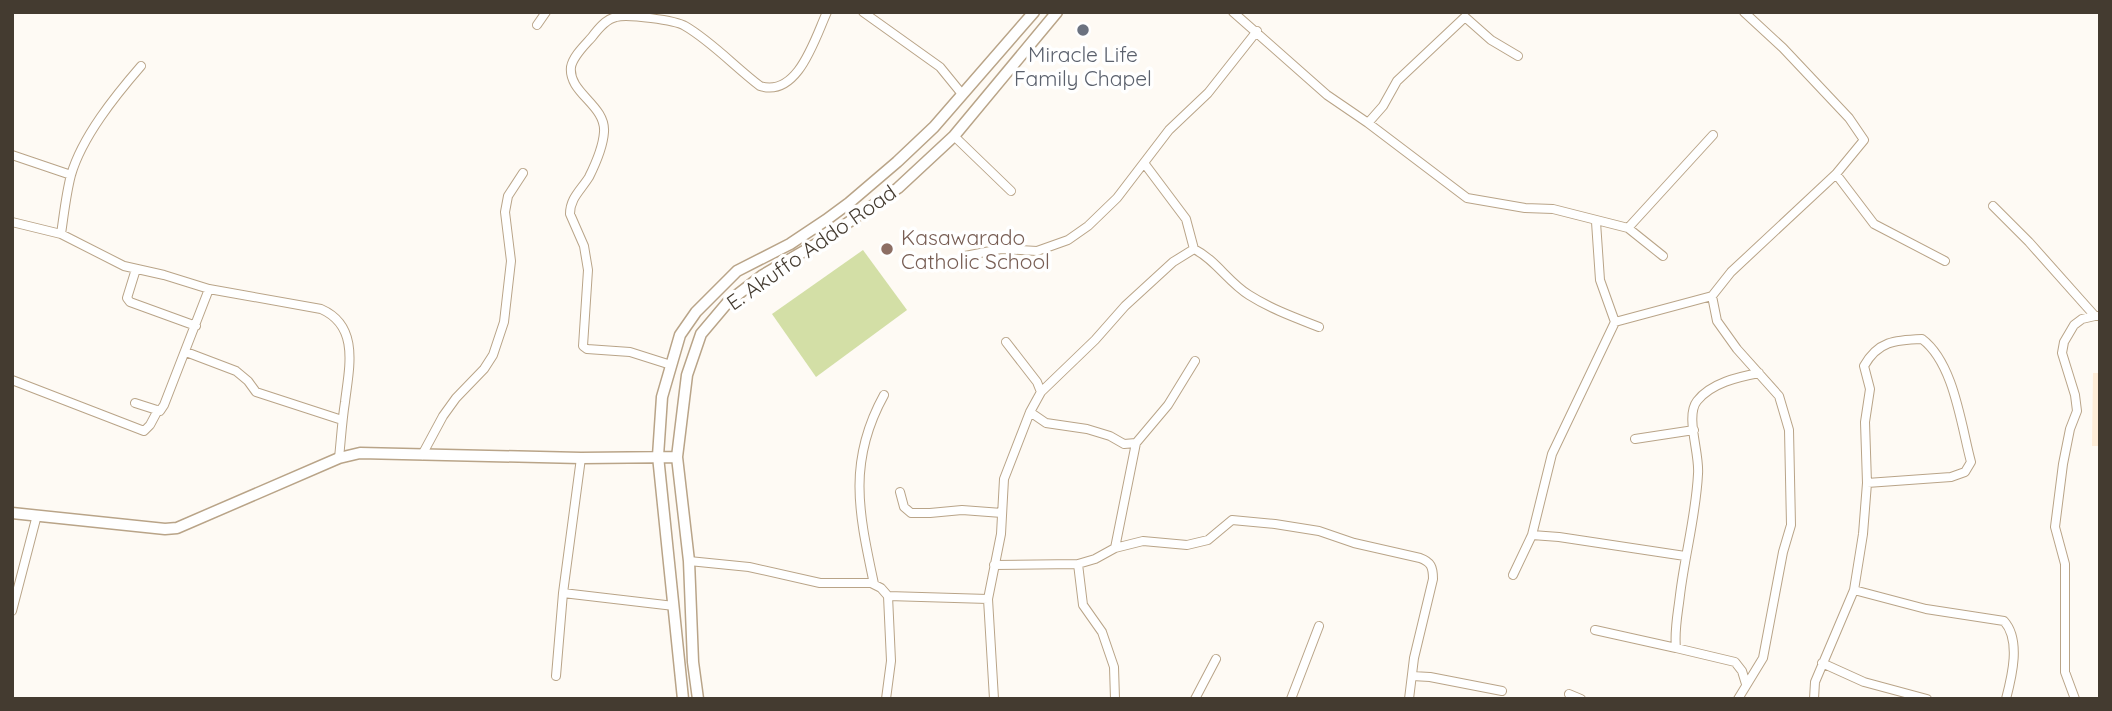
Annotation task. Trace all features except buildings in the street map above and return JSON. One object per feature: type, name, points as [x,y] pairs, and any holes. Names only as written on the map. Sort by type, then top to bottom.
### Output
[{"type":"main road","name":"E. Akuffo Addo Road","points":[[683,699],[658,456],[662,397],[680,335],[718,287],[737,271],[790,244],[849,203],[926,134],[1034,12]]},
{"type":"main road","name":"E. Akuffo Addo Road","points":[[698,699],[693,662],[689,561],[677,457],[687,375],[701,334],[728,302],[764,275],[823,240],[898,188],[954,136],[1056,12]]},
{"type":"main road","points":[[12,513],[177,528],[339,458],[360,453],[580,458],[677,457]]},
{"type":"street","points":[[537,25],[546,12]]},
{"type":"street","points":[[671,365],[630,352],[587,349],[583,346],[588,270],[584,246],[570,208],[574,196],[590,175],[601,147],[604,130],[603,119],[576,85],[571,70],[573,60],[598,29],[615,17],[628,16],[683,24],[760,86],[774,87],[784,84],[802,65],[827,12]]},
{"type":"street","points":[[863,12],[940,67],[962,94]]},
{"type":"street","points":[[1233,12],[1327,95],[1467,198],[1525,208],[1553,209],[1628,228],[1663,256]]},
{"type":"street","points":[[1615,322],[1712,296],[1747,257],[1836,174],[1864,140],[1859,130],[1783,48],[1744,12]]},
{"type":"street","points":[[1368,123],[1397,81],[1465,17],[1492,40],[1518,56]]},
{"type":"street","points":[[965,256],[1001,249],[1037,251],[1068,240],[1088,226],[1117,198],[1169,130],[1208,93],[1256,31]]},
{"type":"street","points":[[61,234],[71,174],[89,136],[141,66]]},
{"type":"street","points":[[1628,228],[1713,135]]},
{"type":"street","points":[[954,136],[1011,191]]},
{"type":"street","points":[[12,155],[71,174]]},
{"type":"street","points":[[1144,163],[1186,219],[1194,249],[1205,255],[1248,295],[1319,327]]},
{"type":"street","points":[[422,455],[443,416],[493,355],[504,322],[511,261],[505,212],[508,195],[523,173]]},
{"type":"street","points":[[1836,174],[1874,224],[1945,261]]},
{"type":"street","points":[[1993,206],[2098,316]]},
{"type":"street","points":[[12,222],[61,234],[103,257],[136,269],[209,289],[321,309],[334,316],[346,332],[351,357],[339,458]]},
{"type":"street","points":[[1513,575],[1532,535],[1552,454],[1615,322],[1600,280],[1596,222]]},
{"type":"street","points":[[994,699],[988,599],[1001,534],[1004,479],[1030,412],[1041,392],[1096,340],[1125,306],[1173,262],[1194,249]]},
{"type":"street","points":[[136,269],[127,298],[130,302],[196,327]]},
{"type":"street","points":[[12,380],[144,431],[166,401],[209,289]]},
{"type":"street","points":[[1712,296],[1717,321],[1737,349],[1779,396],[1789,430],[1791,525],[1763,658],[1738,699]]},
{"type":"street","points":[[2076,699],[2065,672],[2065,564],[2055,527],[2063,464],[2070,429],[2077,411],[2062,353],[2064,342],[2074,325],[2082,319],[2098,316]]},
{"type":"street","points":[[1815,699],[1815,682],[1854,590],[1863,534],[1867,483],[1865,422],[1870,389],[1864,366],[1880,345],[1922,339],[1947,371],[1970,462],[1965,472],[1951,477],[1867,483]]},
{"type":"street","points":[[1006,342],[1041,392]]},
{"type":"street","points":[[186,352],[236,372],[248,381],[256,392],[342,420]]},
{"type":"street","points":[[1115,548],[1136,443],[1168,405],[1195,361]]},
{"type":"street","points":[[1676,648],[1674,635],[1685,556],[1693,525],[1699,471],[1691,415],[1697,401],[1725,380],[1759,373]]},
{"type":"street","points":[[874,584],[859,498],[860,473],[870,421],[884,395]]},
{"type":"street","points":[[135,403],[158,410]]},
{"type":"street","points":[[1030,412],[1046,423],[1087,429],[1110,436],[1124,444],[1136,443]]},
{"type":"street","points":[[1635,439],[1694,430]]},
{"type":"street","points":[[556,676],[563,593],[580,458]]},
{"type":"street","points":[[900,492],[904,507],[911,513],[962,510],[1002,513]]},
{"type":"street","points":[[12,611],[37,515]]},
{"type":"street","points":[[993,565],[1078,564],[1095,559],[1115,548],[1143,541],[1187,544],[1208,540],[1233,520],[1319,531],[1354,543],[1429,561],[1433,568],[1433,579],[1414,658],[1409,699]]},
{"type":"street","points":[[1532,535],[1685,556]]},
{"type":"street","points":[[689,561],[749,567],[820,583],[874,584],[881,587],[888,596],[891,661],[886,699]]},
{"type":"street","points":[[1078,564],[1083,605],[1102,632],[1114,667],[1115,699]]},
{"type":"street","points":[[1854,590],[1926,609],[2004,621],[2010,627],[2013,642],[2012,673],[2006,699]]},
{"type":"street","points":[[563,593],[674,606]]},
{"type":"street","points":[[888,596],[988,599]]},
{"type":"street","points":[[1291,699],[1319,626]]},
{"type":"street","points":[[1595,630],[1735,662],[1742,671],[1746,684]]},
{"type":"street","points":[[1195,699],[1216,659]]},
{"type":"street","points":[[1822,663],[1864,682],[1927,699]]},
{"type":"street","points":[[1412,677],[1430,677],[1502,691]]},
{"type":"street","points":[[1569,694],[1581,699]]},
{"type":"shaded area","points":[[2093,373],[2100,373],[2100,446],[2092,446]]},
{"type":"green space","points":[[863,250],[907,310],[816,377],[772,314]]},
{"type":"place","name":"Miracle Life Family Chapel","points":[[1083,30]]},
{"type":"place","name":"Kasawarado Catholic School","points":[[887,249]]}]
